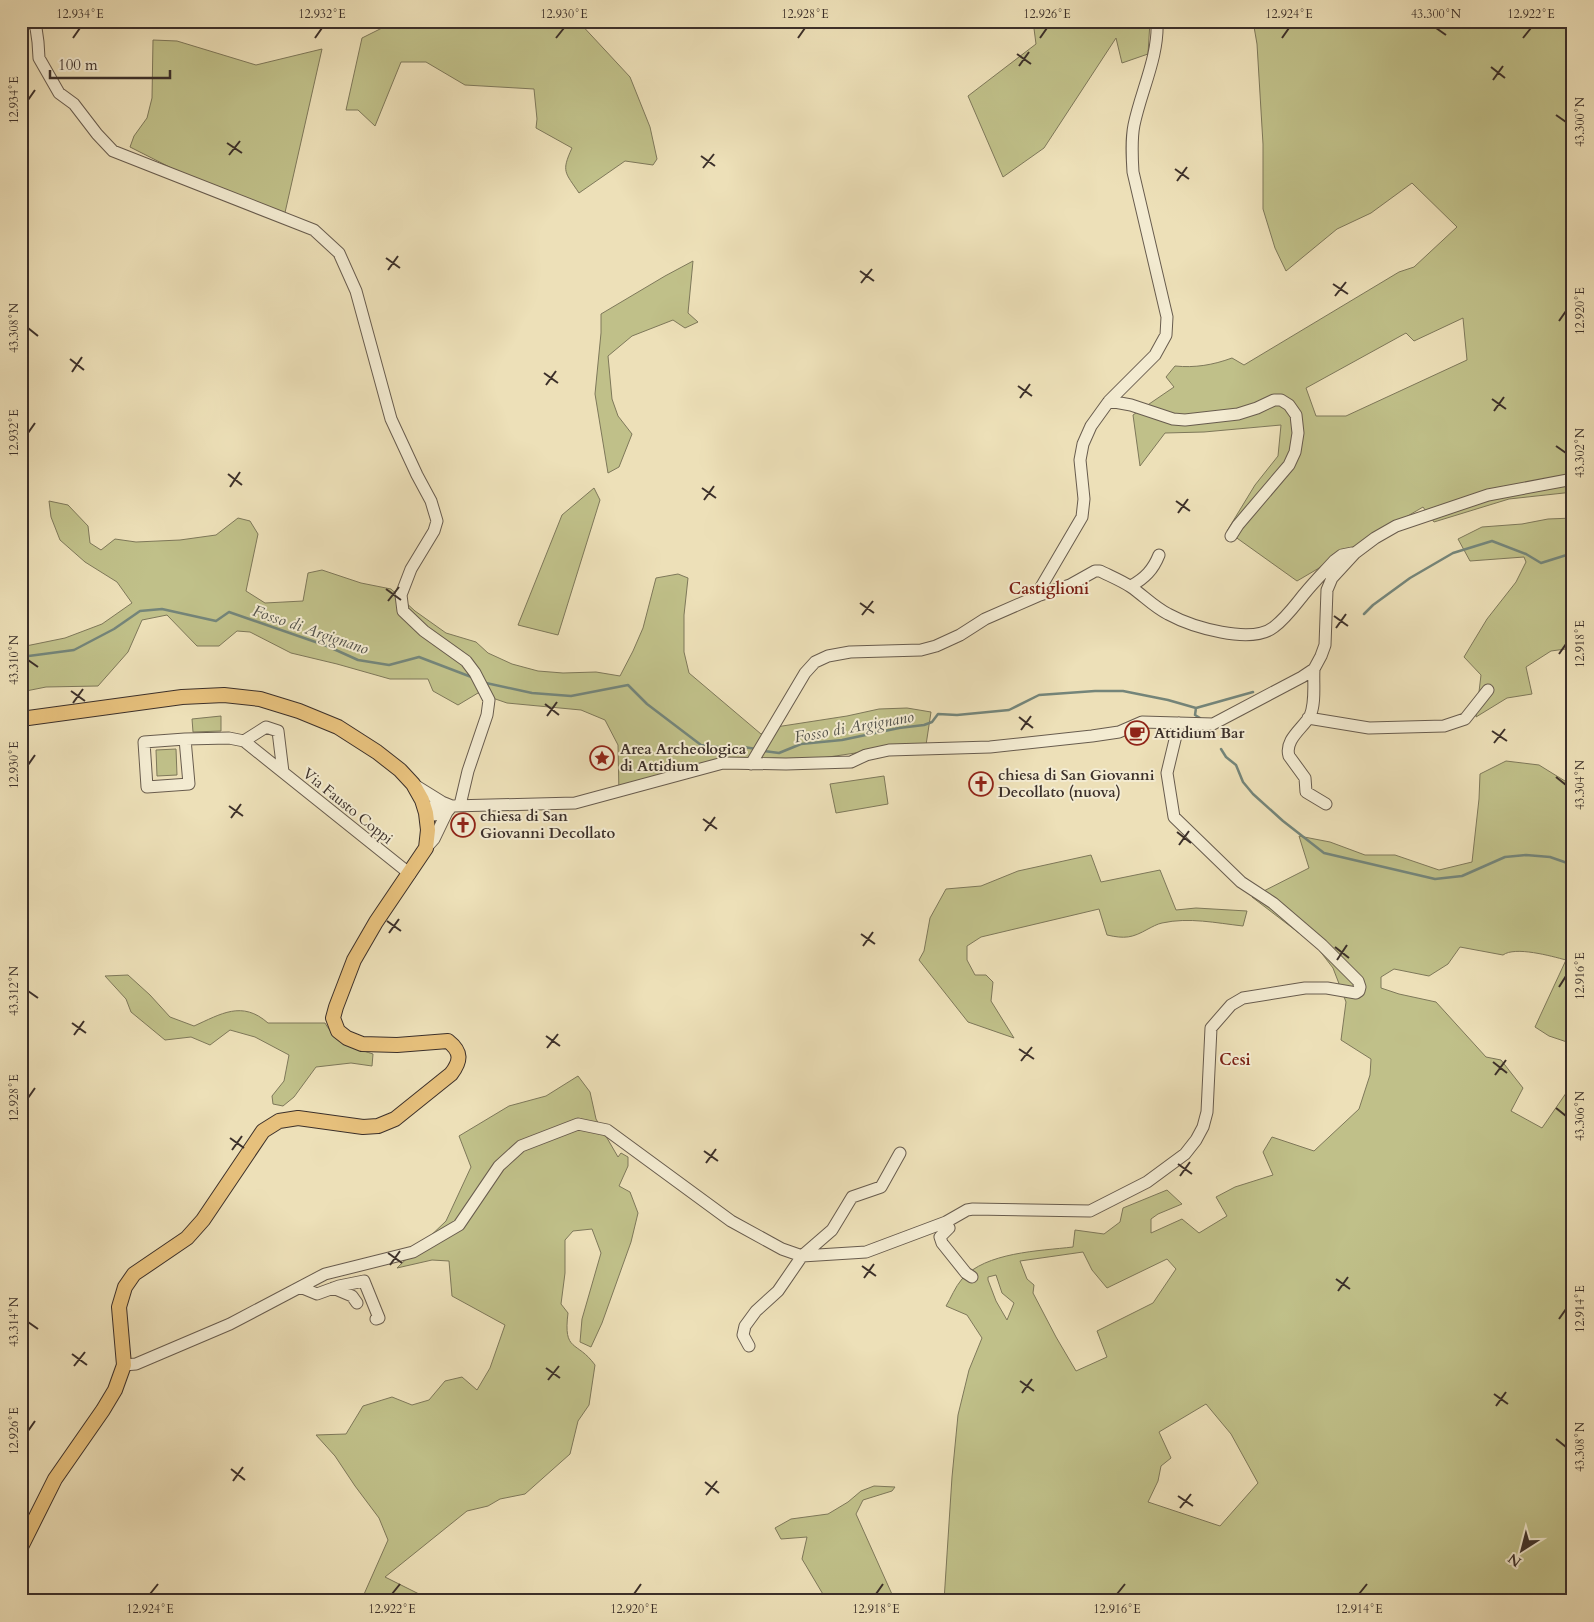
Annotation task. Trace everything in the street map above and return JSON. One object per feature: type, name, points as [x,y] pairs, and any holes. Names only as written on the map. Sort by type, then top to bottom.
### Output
[{"type":"main road","points":[[21,719],[182,697],[224,695],[260,699],[299,711],[338,727],[377,752],[400,770],[413,784],[422,800],[428,830],[426,848],[376,922],[354,960],[333,1018],[338,1031],[347,1038],[362,1044],[397,1045],[448,1041],[459,1054],[458,1065],[451,1074],[395,1118],[378,1126],[363,1128],[298,1118],[279,1121],[263,1131],[203,1220],[187,1238],[134,1274],[125,1287],[119,1307],[124,1365],[115,1390],[56,1479],[21,1547]]},
{"type":"street","points":[[32,21],[36,28],[39,58],[58,93],[74,104],[96,134],[113,151],[314,230],[339,253],[356,291],[391,419],[431,501],[437,520],[434,532],[411,569],[401,595],[403,611],[424,630],[466,660],[476,673],[488,700],[487,715],[468,771],[441,828],[426,848]]},
{"type":"street","points":[[1040,595],[1041,587],[1082,517],[1084,499],[1080,460],[1083,444],[1091,426],[1109,401],[1155,354],[1166,336],[1167,317],[1132,172],[1131,148],[1134,125],[1154,51],[1157,21]]},
{"type":"street","points":[[1109,401],[1130,405],[1172,419],[1185,420],[1238,414],[1274,400],[1280,400],[1289,405],[1296,415],[1298,433],[1295,452],[1289,465],[1238,525],[1231,536]]},
{"type":"street","points":[[426,813],[434,815],[451,806],[575,803],[723,763],[752,761],[851,762],[866,755],[889,750],[990,747],[1119,732],[1142,722],[1213,724],[1302,677],[1314,668],[1325,645],[1327,590],[1332,578],[1355,553],[1375,538],[1396,526],[1488,495],[1573,479]]},
{"type":"street","points":[[752,761],[805,673],[815,662],[828,656],[850,652],[921,650],[936,646],[985,620],[1040,595],[1070,585],[1095,571],[1100,571],[1130,586],[1155,607],[1194,626],[1221,632],[1248,634],[1264,632],[1273,628],[1288,614],[1342,555],[1355,553]]},
{"type":"street","points":[[1130,586],[1146,577],[1155,565],[1159,555]]},
{"type":"street","points":[[1314,668],[1313,705],[1308,718],[1290,743],[1288,752],[1305,778],[1306,792],[1326,804]]},
{"type":"street","points":[[1308,718],[1369,728],[1444,726],[1465,719],[1488,690]]},
{"type":"street","points":[[124,1365],[136,1364],[230,1324],[325,1274],[413,1252],[459,1225],[499,1166],[521,1146],[578,1124],[607,1130],[731,1221],[782,1249],[802,1256],[866,1252],[946,1222],[967,1210],[973,1209],[1090,1211],[1147,1182],[1185,1154],[1196,1140],[1203,1126],[1207,1112],[1211,1028],[1231,1005],[1243,998],[1305,988],[1327,988],[1356,993],[1359,991],[1358,981],[1322,945],[1269,900],[1244,885],[1174,817],[1167,772],[1179,723]]},
{"type":"street","name":"Via Fausto Coppi","points":[[244,741],[266,727],[278,731],[283,772],[410,874]]},
{"type":"street","points":[[185,739],[189,784],[147,788],[144,742],[185,739],[229,738],[244,741],[283,772]]},
{"type":"street","points":[[413,784],[451,806]]},
{"type":"street","points":[[749,1346],[744,1335],[744,1326],[778,1291],[802,1256],[832,1230],[852,1197],[881,1187],[900,1153]]},
{"type":"street","points":[[946,1222],[949,1228],[940,1237],[942,1243],[966,1273],[972,1277]]},
{"type":"street","points":[[300,1287],[317,1294],[333,1288],[364,1281],[379,1318],[376,1319]]},
{"type":"street","points":[[333,1288],[352,1296],[357,1303]]},
{"type":"green space","points":[[396,21],[578,21],[630,77],[650,127],[657,159],[653,165],[625,161],[579,193],[566,172],[566,162],[572,148],[536,128],[534,89],[465,85],[426,62],[401,62],[375,126],[358,110],[346,110],[362,38]]},
{"type":"green space","points":[[1033,21],[1150,21],[1148,54],[1122,63],[1116,38],[1044,148],[1003,177],[968,96],[1036,44]]},
{"type":"green space","points":[[1253,21],[1573,21],[1573,492],[1509,499],[1434,522],[1423,507],[1297,581],[1227,531],[1255,485],[1278,456],[1281,425],[1204,432],[1165,433],[1140,466],[1133,415],[1174,387],[1166,377],[1175,366],[1190,367],[1232,358],[1244,365],[1399,272],[1414,267],[1457,227],[1412,183],[1371,213],[1337,229],[1286,271],[1275,248],[1263,209],[1263,144],[1257,44]],"holes":[[[1463,318],[1467,360],[1346,416],[1316,416],[1306,388],[1406,333],[1414,341]]]},
{"type":"green space","points":[[153,40],[177,41],[256,65],[322,49],[284,217],[205,185],[130,147],[134,136],[147,118],[152,98]]},
{"type":"green space","points":[[693,261],[688,313],[698,322],[685,328],[673,320],[632,336],[608,356],[612,399],[618,416],[632,434],[619,467],[608,473],[595,394],[601,314]]},
{"type":"green space","points":[[594,488],[600,500],[558,635],[518,625],[562,515]]},
{"type":"green space","points":[[49,501],[68,505],[88,526],[90,543],[101,550],[115,539],[136,542],[180,540],[216,535],[238,518],[250,521],[258,534],[246,591],[265,603],[303,601],[308,573],[322,570],[361,583],[391,589],[415,611],[446,633],[476,642],[488,653],[512,664],[538,671],[563,673],[596,672],[620,676],[643,628],[656,578],[678,574],[688,578],[684,615],[684,652],[689,673],[761,734],[776,727],[879,709],[907,708],[931,712],[926,745],[815,759],[722,767],[619,795],[618,745],[605,720],[581,710],[507,703],[478,693],[458,705],[433,691],[428,679],[390,679],[291,653],[250,632],[237,631],[219,646],[197,646],[167,615],[142,620],[128,652],[98,686],[46,687],[21,692],[21,647],[65,638],[102,624],[132,603],[117,582],[85,562],[60,540],[51,517]]},
{"type":"green space","points":[[1573,518],[1573,648],[1551,651],[1526,667],[1532,694],[1507,698],[1476,717],[1481,675],[1464,657],[1487,619],[1516,582],[1526,562],[1524,557],[1470,561],[1458,539],[1482,527]]},
{"type":"green space","points":[[221,716],[221,731],[193,732],[192,719]]},
{"type":"green space","points":[[176,749],[177,775],[157,776],[156,750]]},
{"type":"green space","points":[[1506,761],[1539,765],[1573,786],[1573,1044],[1549,1036],[1535,1027],[1566,960],[1533,953],[1516,951],[1503,955],[1460,947],[1448,964],[1429,976],[1394,969],[1381,977],[1381,988],[1436,1002],[1486,1057],[1501,1060],[1523,1088],[1511,1111],[1542,1128],[1573,1083],[1573,1601],[944,1601],[958,1415],[969,1370],[982,1338],[967,1315],[946,1306],[957,1285],[972,1270],[999,1258],[1014,1254],[1073,1247],[1075,1230],[1104,1234],[1120,1222],[1123,1208],[1167,1190],[1182,1204],[1151,1219],[1151,1233],[1182,1219],[1199,1233],[1227,1216],[1216,1197],[1235,1187],[1273,1175],[1263,1152],[1272,1137],[1314,1151],[1359,1109],[1370,1075],[1371,1059],[1341,1040],[1346,1002],[1333,968],[1316,946],[1252,897],[1309,868],[1299,836],[1330,842],[1365,855],[1395,855],[1439,870],[1472,862],[1480,774]],"holes":[[[1083,1252],[1092,1270],[1107,1288],[1167,1259],[1176,1269],[1153,1303],[1097,1331],[1107,1357],[1076,1371],[1033,1293],[1034,1285],[1027,1279],[1020,1261]],[[996,1275],[1002,1293],[1014,1303],[1007,1320],[996,1301],[988,1280],[988,1277]],[[1206,1404],[1231,1434],[1258,1483],[1220,1526],[1148,1502],[1158,1481],[1161,1466],[1171,1458],[1159,1432]]]},
{"type":"green space","points":[[884,776],[888,804],[836,813],[830,784]]},
{"type":"green space","points":[[1091,855],[1101,882],[1160,870],[1176,910],[1196,908],[1247,911],[1243,926],[1202,921],[1172,921],[1158,924],[1133,936],[1119,937],[1107,935],[1099,909],[981,937],[967,946],[967,960],[975,975],[986,975],[993,982],[991,1001],[1014,1038],[968,1022],[919,960],[924,951],[930,918],[946,889],[981,886],[1018,871]]},
{"type":"green space","points":[[128,975],[170,1017],[194,1026],[231,1011],[249,1012],[268,1023],[325,1023],[340,1041],[351,1047],[373,1054],[372,1066],[351,1063],[316,1067],[294,1097],[283,1106],[273,1104],[272,1096],[284,1081],[289,1055],[255,1037],[230,1030],[210,1045],[191,1037],[165,1040],[131,1012],[126,999],[105,976]]},
{"type":"green space","points":[[578,1076],[590,1092],[596,1119],[618,1157],[621,1153],[628,1157],[628,1166],[619,1186],[630,1192],[638,1213],[631,1242],[602,1323],[591,1347],[580,1342],[582,1319],[601,1253],[592,1229],[573,1231],[565,1240],[565,1273],[561,1304],[568,1313],[568,1334],[573,1345],[595,1365],[589,1405],[578,1421],[570,1454],[525,1494],[500,1499],[488,1506],[467,1511],[385,1577],[433,1601],[361,1601],[388,1540],[379,1518],[335,1456],[316,1435],[346,1434],[363,1406],[392,1397],[412,1405],[429,1400],[445,1381],[462,1377],[477,1390],[490,1368],[505,1325],[452,1296],[449,1261],[432,1260],[397,1268],[446,1221],[471,1167],[459,1136],[509,1106],[546,1096]]},
{"type":"green space","points":[[874,1486],[895,1487],[892,1491],[863,1500],[856,1514],[895,1601],[827,1601],[802,1559],[807,1537],[781,1539],[775,1528],[791,1519],[828,1514],[848,1502],[861,1491]]},
{"type":"waterway","name":"Fosso di Argignano","points":[[1364,614],[1373,605],[1410,578],[1453,553],[1492,541],[1526,554],[1541,563],[1573,553]]},
{"type":"waterway","name":"Fosso di Argignano","points":[[21,657],[74,650],[114,629],[140,611],[162,609],[216,621],[229,612],[327,646],[358,660],[389,665],[419,657],[474,678]]},
{"type":"waterway","name":"Fosso di Argignano","points":[[486,683],[532,693],[571,696],[628,685],[647,704],[701,745],[756,749]]},
{"type":"waterway","name":"Fosso di Argignano","points":[[764,751],[779,753],[801,744],[842,740],[899,728],[924,725],[932,722],[938,714],[957,715],[1009,710],[1039,695],[1123,691],[1196,708],[1253,692]]},
{"type":"waterway","points":[[1196,708],[1195,715],[1200,718]]},
{"type":"waterway","points":[[1221,749],[1226,757],[1236,765],[1243,782],[1253,794],[1283,821],[1324,853],[1435,879],[1462,876],[1505,857],[1526,855],[1550,857],[1573,865]]},
{"type":"place","name":"Attidium Bar","points":[[1137,733]]},
{"type":"place","name":"Area Archeologica di Attidium","points":[[602,758]]},
{"type":"place","name":"chiesa di San Giovanni Decollato (nuova)","points":[[981,784]]},
{"type":"place","name":"chiesa di San Giovanni Decollato","points":[[463,825]]},
{"type":"district","name":"Castiglioni","points":[[1049,588]]},
{"type":"district","name":"Cesi","points":[[1235,1059]]}]
